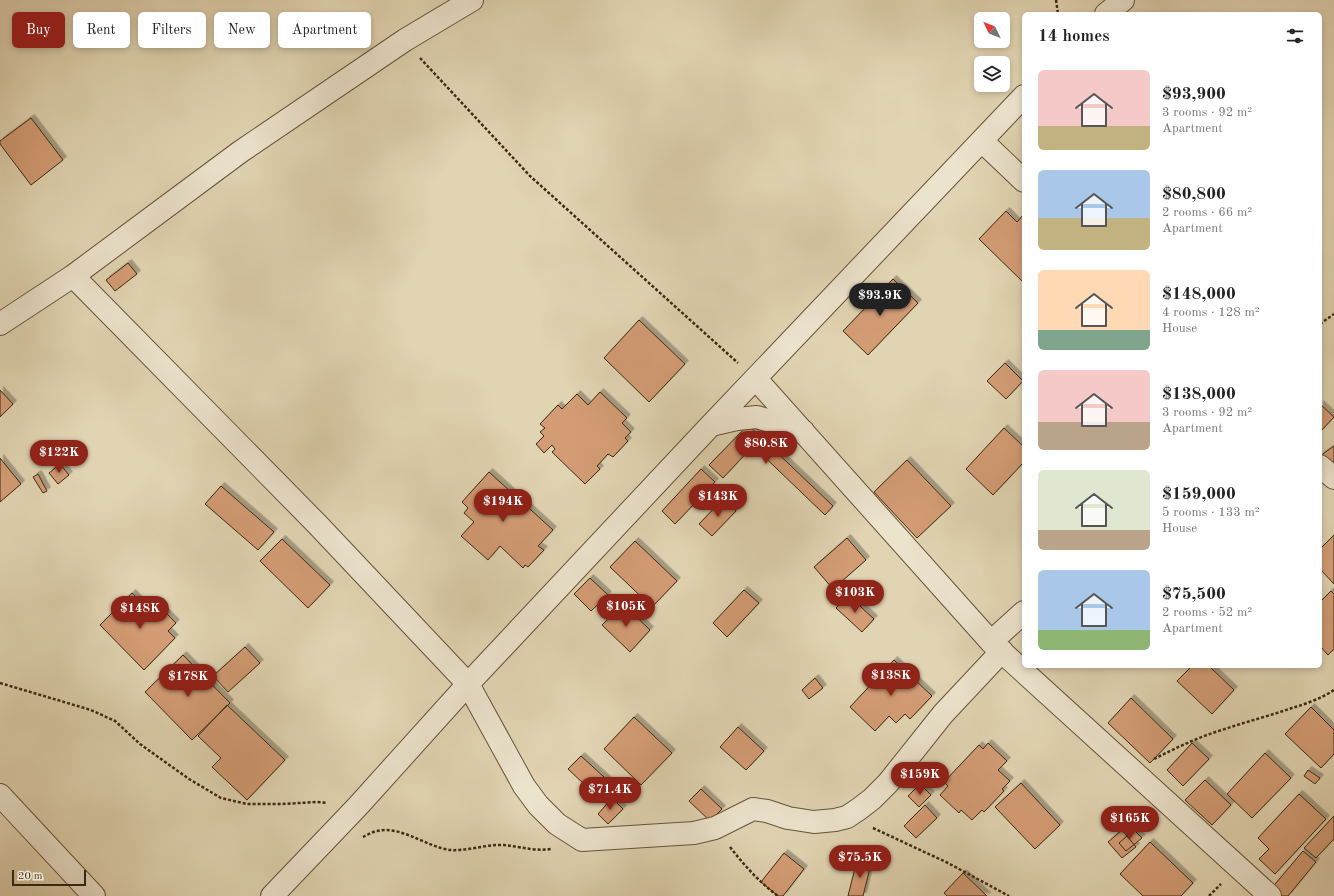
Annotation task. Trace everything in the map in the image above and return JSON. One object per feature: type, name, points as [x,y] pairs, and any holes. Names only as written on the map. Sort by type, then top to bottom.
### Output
[{"type":"street","points":[[0,324],[73,276],[240,152],[405,40],[472,0]]},
{"type":"street","points":[[1108,12],[1123,0]]},
{"type":"street","points":[[272,896],[358,806],[468,684],[711,425],[1022,98]]},
{"type":"street","points":[[982,141],[1022,179]]},
{"type":"street","points":[[73,276],[317,524],[468,684],[524,786],[538,805],[557,824],[582,840],[694,833],[715,828],[753,809],[767,811],[788,818],[814,822],[835,820],[847,816],[872,799],[888,783],[1022,615]]},
{"type":"street","points":[[756,379],[997,646],[1270,896]]},
{"type":"street","points":[[711,425],[737,419],[757,417],[803,431]]},
{"type":"street","points":[[1322,468],[1334,478]]},
{"type":"street","points":[[0,795],[94,896]]},
{"type":"path","points":[[1056,0],[1058,12]]},
{"type":"path","points":[[405,40],[441,82],[530,176],[756,379]]},
{"type":"path","points":[[1322,323],[1334,314]]},
{"type":"path","points":[[0,683],[91,710],[114,721],[140,744],[189,779],[221,798],[247,804],[317,802],[358,806]]},
{"type":"path","points":[[1132,770],[1192,741],[1221,730],[1262,719],[1304,704],[1329,694],[1334,690]]},
{"type":"path","points":[[847,816],[899,839],[1009,896]]},
{"type":"path","points":[[715,828],[749,870],[764,886],[778,896]]},
{"type":"path","points":[[356,840],[377,831],[390,831],[404,834],[433,846],[451,850],[498,844],[540,851],[582,840]]},
{"type":"building","points":[[31,118],[63,160],[31,185],[0,144],[0,141]]},
{"type":"building","points":[[1006,211],[1017,222],[1022,216],[1022,281],[979,239]]},
{"type":"building","points":[[128,263],[137,274],[115,291],[106,280]]},
{"type":"building","points":[[893,279],[918,303],[868,355],[843,331]]},
{"type":"building","points":[[639,320],[685,364],[649,402],[604,358]]},
{"type":"building","points":[[1005,363],[1022,380],[1022,382],[1006,399],[987,381]]},
{"type":"building","points":[[0,390],[13,404],[0,417]]},
{"type":"building","points":[[600,392],[627,418],[622,423],[631,432],[625,438],[628,441],[613,457],[608,454],[597,466],[600,469],[585,484],[552,452],[555,449],[552,445],[544,453],[536,444],[544,436],[540,432],[545,428],[540,424],[558,405],[562,409],[577,394],[588,405]]},
{"type":"building","points":[[1322,406],[1334,417],[1322,430]]},
{"type":"building","points":[[748,425],[833,506],[825,515],[753,446],[723,478],[709,465]]},
{"type":"building","points":[[1004,428],[1022,445],[1022,464],[993,495],[966,469]]},
{"type":"building","points":[[1334,446],[1334,478],[1322,459],[1322,455]]},
{"type":"building","points":[[0,458],[21,484],[0,502]]},
{"type":"building","points":[[907,460],[951,506],[917,538],[874,492]]},
{"type":"building","points":[[60,464],[69,475],[58,484],[49,473]]},
{"type":"building","points":[[701,469],[715,482],[675,524],[662,511]]},
{"type":"building","points":[[489,472],[553,530],[538,546],[544,550],[528,567],[525,565],[523,568],[500,546],[488,560],[461,536],[474,522],[464,513],[468,508],[462,502]]},
{"type":"building","points":[[38,474],[47,491],[43,493],[33,477]]},
{"type":"building","points":[[221,486],[274,532],[258,550],[205,504]]},
{"type":"building","points":[[723,499],[736,511],[712,536],[699,524]]},
{"type":"building","points":[[1334,535],[1334,584],[1322,571],[1322,547]]},
{"type":"building","points":[[847,538],[866,560],[833,589],[814,567]]},
{"type":"building","points":[[282,539],[330,585],[308,608],[260,561]]},
{"type":"building","points":[[635,541],[677,581],[652,607],[610,567]]},
{"type":"building","points":[[590,578],[608,595],[591,611],[574,594]]},
{"type":"building","points":[[744,590],[759,603],[727,637],[713,623]]},
{"type":"building","points":[[1331,591],[1334,594],[1334,649],[1328,655],[1322,648],[1322,600]]},
{"type":"building","points":[[132,593],[152,613],[159,606],[176,623],[168,631],[175,638],[144,670],[100,625]]},
{"type":"building","points":[[848,595],[874,619],[862,632],[836,608]]},
{"type":"building","points":[[623,604],[650,630],[630,652],[602,625]]},
{"type":"building","points":[[245,647],[260,663],[228,692],[213,676]]},
{"type":"building","points":[[183,655],[230,703],[192,740],[145,692]]},
{"type":"building","points":[[894,660],[932,696],[910,719],[905,714],[896,723],[889,716],[875,731],[850,707]]},
{"type":"building","points":[[1190,668],[1211,668],[1234,690],[1212,714],[1177,681]]},
{"type":"building","points":[[815,678],[823,688],[809,699],[802,690]]},
{"type":"building","points":[[1131,698],[1173,739],[1150,763],[1108,723]]},
{"type":"building","points":[[227,705],[285,760],[247,800],[212,767],[221,758],[198,736]]},
{"type":"building","points":[[1311,707],[1334,730],[1334,754],[1321,768],[1285,734]]},
{"type":"building","points":[[634,717],[672,753],[641,785],[604,749]]},
{"type":"building","points":[[738,727],[764,751],[746,770],[720,747]]},
{"type":"building","points":[[988,743],[1007,761],[998,770],[1010,781],[1002,789],[1004,791],[984,812],[982,810],[972,820],[961,810],[959,813],[940,795],[948,786],[944,782],[979,745],[983,749]]},
{"type":"building","points":[[1192,743],[1209,759],[1183,786],[1167,770]]},
{"type":"building","points":[[1265,753],[1291,778],[1252,818],[1227,794]]},
{"type":"building","points":[[581,756],[615,787],[602,801],[568,769]]},
{"type":"building","points":[[1308,770],[1320,778],[1315,784],[1304,776]]},
{"type":"building","points":[[1205,780],[1231,805],[1212,825],[1185,800]]},
{"type":"building","points":[[1021,783],[1060,825],[1035,849],[995,807]]},
{"type":"building","points":[[920,784],[931,795],[919,807],[908,796]]},
{"type":"building","points":[[701,789],[722,809],[710,821],[689,801]]},
{"type":"building","points":[[1299,794],[1326,819],[1275,874],[1259,859],[1269,849],[1258,838]]},
{"type":"building","points":[[612,798],[623,809],[608,824],[598,814]]},
{"type":"building","points":[[925,805],[937,818],[916,838],[904,826]]},
{"type":"building","points":[[1334,816],[1334,839],[1316,858],[1304,848]]},
{"type":"building","points":[[1122,830],[1136,847],[1122,858],[1108,842]]},
{"type":"building","points":[[1134,830],[1142,838],[1126,851],[1119,843]]},
{"type":"building","points":[[1150,842],[1193,883],[1181,896],[1143,896],[1120,874]]},
{"type":"building","points":[[1303,851],[1316,862],[1288,896],[1278,896],[1270,890]]},
{"type":"building","points":[[784,853],[804,869],[783,896],[778,896],[761,882]]},
{"type":"building","points":[[857,860],[871,864],[863,896],[848,896]]},
{"type":"building","points":[[963,873],[987,896],[947,896],[944,893]]}]
